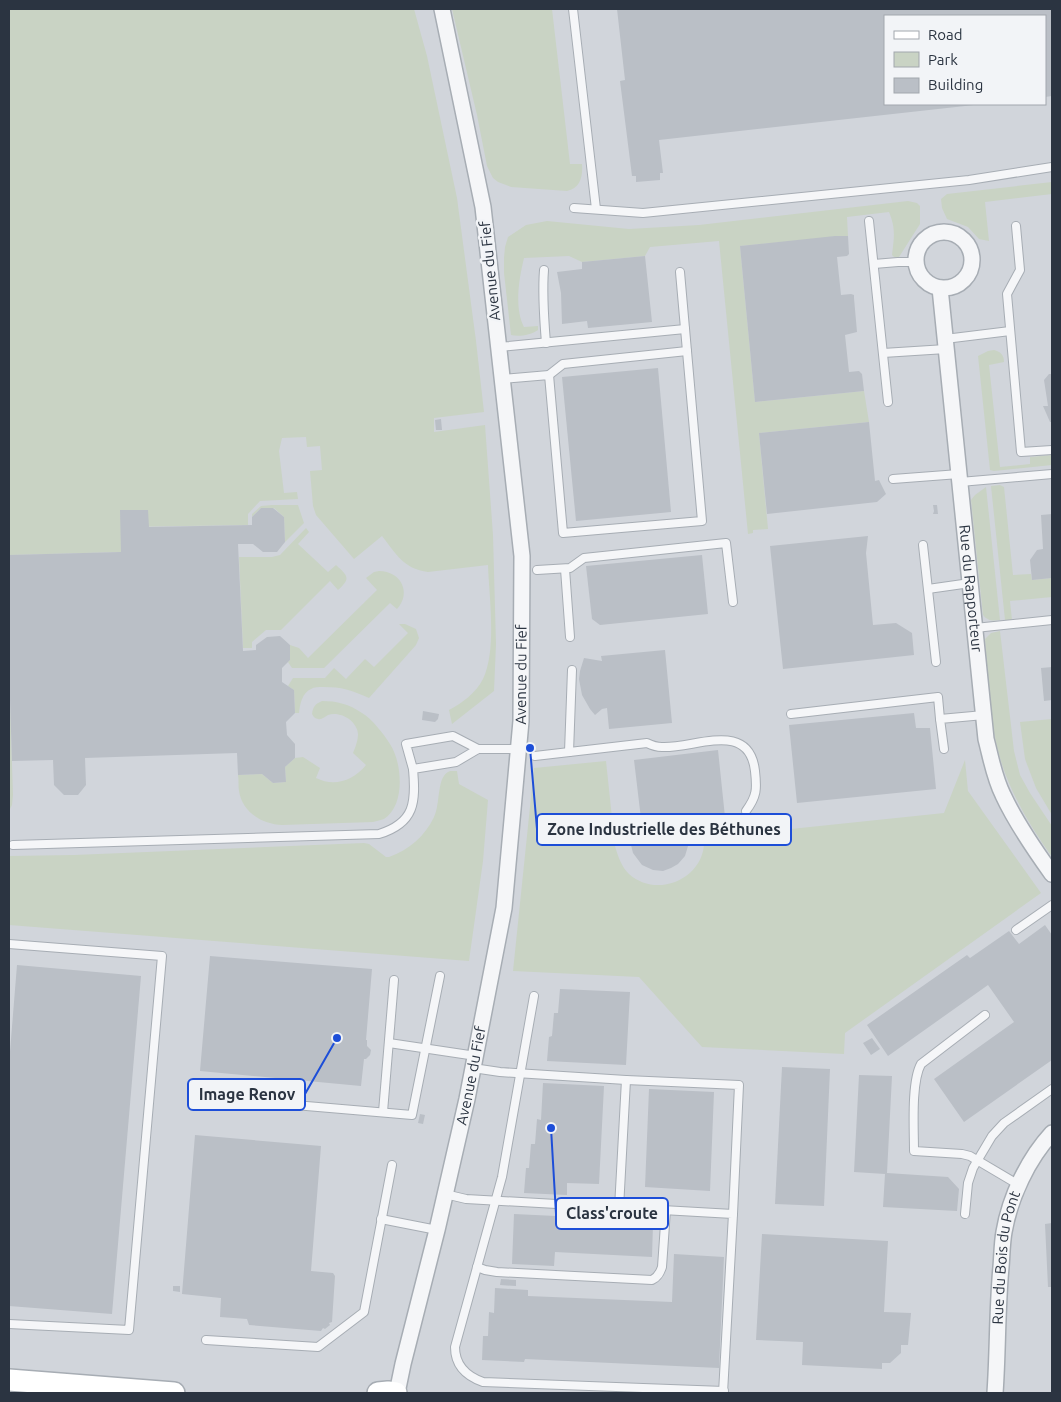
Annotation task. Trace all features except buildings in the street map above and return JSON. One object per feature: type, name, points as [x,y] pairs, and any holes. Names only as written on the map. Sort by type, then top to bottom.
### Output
[{"type":"street","name":"Avenue du Fief","points":[[396,1393],[468,1099],[504,908],[520,721],[522,556],[483,207],[442,9]]},
{"type":"street","points":[[942,231],[960,236],[971,251],[971,269],[960,283],[954,286],[940,288],[933,286],[922,278],[915,262],[919,245],[925,238],[933,233],[942,231]]},
{"type":"street","name":"Rue du Rapporteur","points":[[940,288],[986,739],[1002,794],[1014,817],[1052,874]]},
{"type":"street","name":"Rue du Bois du Pont","points":[[995,1393],[999,1287],[1004,1233],[1010,1208],[1020,1184],[1031,1162],[1052,1133]]},
{"type":"street","points":[[9,1380],[174,1393]]},
{"type":"street","points":[[378,1393],[396,1393]]},
{"type":"lane","points":[[573,9],[596,210]]},
{"type":"lane","points":[[574,208],[642,213],[969,180],[1052,167]]},
{"type":"lane","points":[[869,221],[888,402]]},
{"type":"lane","points":[[1016,226],[1020,270],[1007,294],[1021,452],[1052,450]]},
{"type":"lane","points":[[874,264],[915,262]]},
{"type":"lane","points":[[544,270],[542,287],[546,343]]},
{"type":"lane","points":[[550,375],[563,533],[702,522],[680,272]]},
{"type":"lane","points":[[498,347],[685,329]]},
{"type":"lane","points":[[883,353],[946,344],[1010,331]]},
{"type":"lane","points":[[502,378],[550,375],[563,364],[687,351]]},
{"type":"lane","points":[[894,479],[1052,474]]},
{"type":"lane","points":[[536,570],[570,568],[584,558],[726,543],[733,602]]},
{"type":"lane","points":[[923,545],[936,662]]},
{"type":"lane","points":[[565,568],[570,637]]},
{"type":"lane","points":[[928,589],[970,583]]},
{"type":"lane","points":[[975,628],[1052,620]]},
{"type":"lane","points":[[569,752],[572,670]]},
{"type":"lane","points":[[791,714],[938,698],[944,749]]},
{"type":"lane","points":[[940,719],[984,716]]},
{"type":"lane","points":[[13,845],[379,834],[393,830],[404,821],[411,809],[415,789],[413,769],[406,744],[453,736],[478,749],[518,749]]},
{"type":"lane","points":[[535,756],[647,743],[661,747],[724,739],[736,742],[752,755],[754,762],[757,788],[755,796],[746,811]]},
{"type":"lane","points":[[413,769],[456,762],[478,749]]},
{"type":"lane","points":[[1016,930],[1052,905]]},
{"type":"lane","points":[[9,944],[162,956],[129,1330],[9,1324]]},
{"type":"lane","points":[[283,1104],[412,1115],[440,976]]},
{"type":"lane","points":[[383,1112],[394,980]]},
{"type":"lane","points":[[389,1043],[426,1048],[475,1062],[500,1072],[520,1074],[626,1080],[738,1085],[724,1392],[490,1382],[475,1379],[463,1370],[457,1362],[455,1348],[502,1177],[520,1074],[534,996]]},
{"type":"lane","points":[[985,1015],[921,1064],[916,1075],[915,1084],[914,1151],[962,1154],[977,1160],[1020,1184]]},
{"type":"lane","points":[[619,1208],[626,1080]]},
{"type":"lane","points":[[965,1214],[968,1183],[977,1160],[992,1136],[1004,1123],[1052,1089]]},
{"type":"lane","points":[[206,1340],[318,1347],[364,1312],[392,1165]]},
{"type":"lane","points":[[445,1194],[466,1199],[733,1214]]},
{"type":"lane","points":[[477,1268],[497,1272],[652,1280],[660,1274],[662,1267],[666,1210]]},
{"type":"lane","points":[[381,1219],[437,1230]]},
{"type":"shaded area","points":[[9,9],[1052,9],[1052,1393],[9,1393]]},
{"type":"green space","points":[[9,9],[414,9],[427,56],[457,198],[484,412],[434,418],[434,432],[485,425],[493,535],[496,644],[494,691],[452,724],[449,710],[464,701],[477,689],[487,667],[491,638],[488,565],[428,572],[420,570],[401,560],[382,536],[354,559],[316,515],[313,506],[310,471],[322,470],[320,446],[307,447],[306,437],[282,438],[279,451],[284,493],[297,492],[298,499],[260,501],[248,514],[248,525],[121,527],[121,552],[9,555]]},
{"type":"green space","points":[[452,9],[552,9],[570,164],[582,164],[580,181],[571,190],[511,187],[493,178],[487,166]]},
{"type":"green space","points":[[1052,182],[1052,194],[985,202],[989,241],[979,239],[968,227],[947,219],[942,208],[941,199],[947,194]]},
{"type":"green space","points":[[908,201],[917,203],[920,206],[920,224],[899,257],[892,255],[894,229],[889,212],[847,217],[848,236],[740,246],[755,402],[864,391],[869,422],[759,433],[768,529],[753,530],[753,533],[748,534],[719,241],[650,247],[645,256],[582,262],[569,256],[524,258],[519,284],[519,311],[524,327],[538,326],[538,330],[525,335],[511,335],[504,273],[505,247],[508,237],[526,225],[547,221],[629,229],[699,225]]},
{"type":"green space","points":[[994,350],[1002,354],[1004,362],[989,365],[1000,467],[1030,464],[1030,457],[1052,455],[1052,465],[990,470],[978,356]]},
{"type":"green space","points":[[1000,485],[1004,487],[1013,575],[1031,574],[1032,580],[1052,578],[1052,597],[1010,601],[1012,620],[1005,620],[991,486]]},
{"type":"green space","points":[[986,487],[1000,620],[988,619],[983,615],[971,500]]},
{"type":"green space","points":[[298,505],[304,523],[285,542],[284,517],[274,508],[261,508],[252,517],[252,514],[261,506]]},
{"type":"green space","points":[[306,528],[309,532],[298,544],[328,572],[336,565],[346,577],[345,583],[338,590],[330,581],[281,630],[266,630],[252,642],[252,648],[243,648],[239,557],[272,557],[280,555]]},
{"type":"green space","points":[[379,571],[393,575],[402,584],[404,596],[397,609],[390,603],[324,668],[292,668],[288,662],[290,660],[290,645],[299,648],[308,658],[377,590],[366,578]]},
{"type":"green space","points":[[399,624],[405,624],[416,629],[419,638],[416,645],[369,698],[341,688],[315,687],[305,693],[299,713],[295,713],[294,690],[288,686],[293,678],[325,678],[334,668],[346,679],[365,659],[374,667],[408,633]]},
{"type":"green space","points":[[1000,631],[1014,751],[1020,775],[1052,826],[1052,857],[1012,791],[1001,762],[994,734],[990,708],[985,639],[991,633]]},
{"type":"green space","points":[[9,670],[13,795],[9,811]]},
{"type":"green space","points":[[322,701],[352,707],[370,719],[384,735],[394,752],[399,772],[399,794],[396,804],[384,819],[373,822],[282,825],[267,822],[254,816],[244,805],[241,798],[238,775],[262,774],[273,783],[286,782],[285,767],[295,758],[303,757],[320,768],[316,778],[323,781],[336,782],[349,779],[366,765],[353,753],[358,734],[355,725],[348,718],[338,714],[328,715],[322,719],[313,716],[314,708]]},
{"type":"green space","points":[[1052,719],[1052,815],[1036,788],[1025,759],[1020,722]]},
{"type":"green space","points":[[965,760],[968,791],[1041,893],[845,1033],[844,1054],[702,1047],[639,977],[513,971],[534,768],[606,761],[615,846],[619,857],[629,874],[641,882],[653,885],[666,884],[678,880],[689,873],[698,864],[703,852],[704,838],[944,813]]},
{"type":"green space","points":[[450,771],[457,771],[459,784],[488,800],[483,861],[469,961],[9,925],[9,856],[364,843],[369,844],[386,857],[389,857],[416,842],[426,830],[436,811],[443,778]]},
{"type":"place","name":"Zone Industrielle des Béthunes","points":[[530,748]]},
{"type":"place","name":"Image Renov","points":[[337,1038]]},
{"type":"place","name":"Class'croute","points":[[551,1128]]}]
